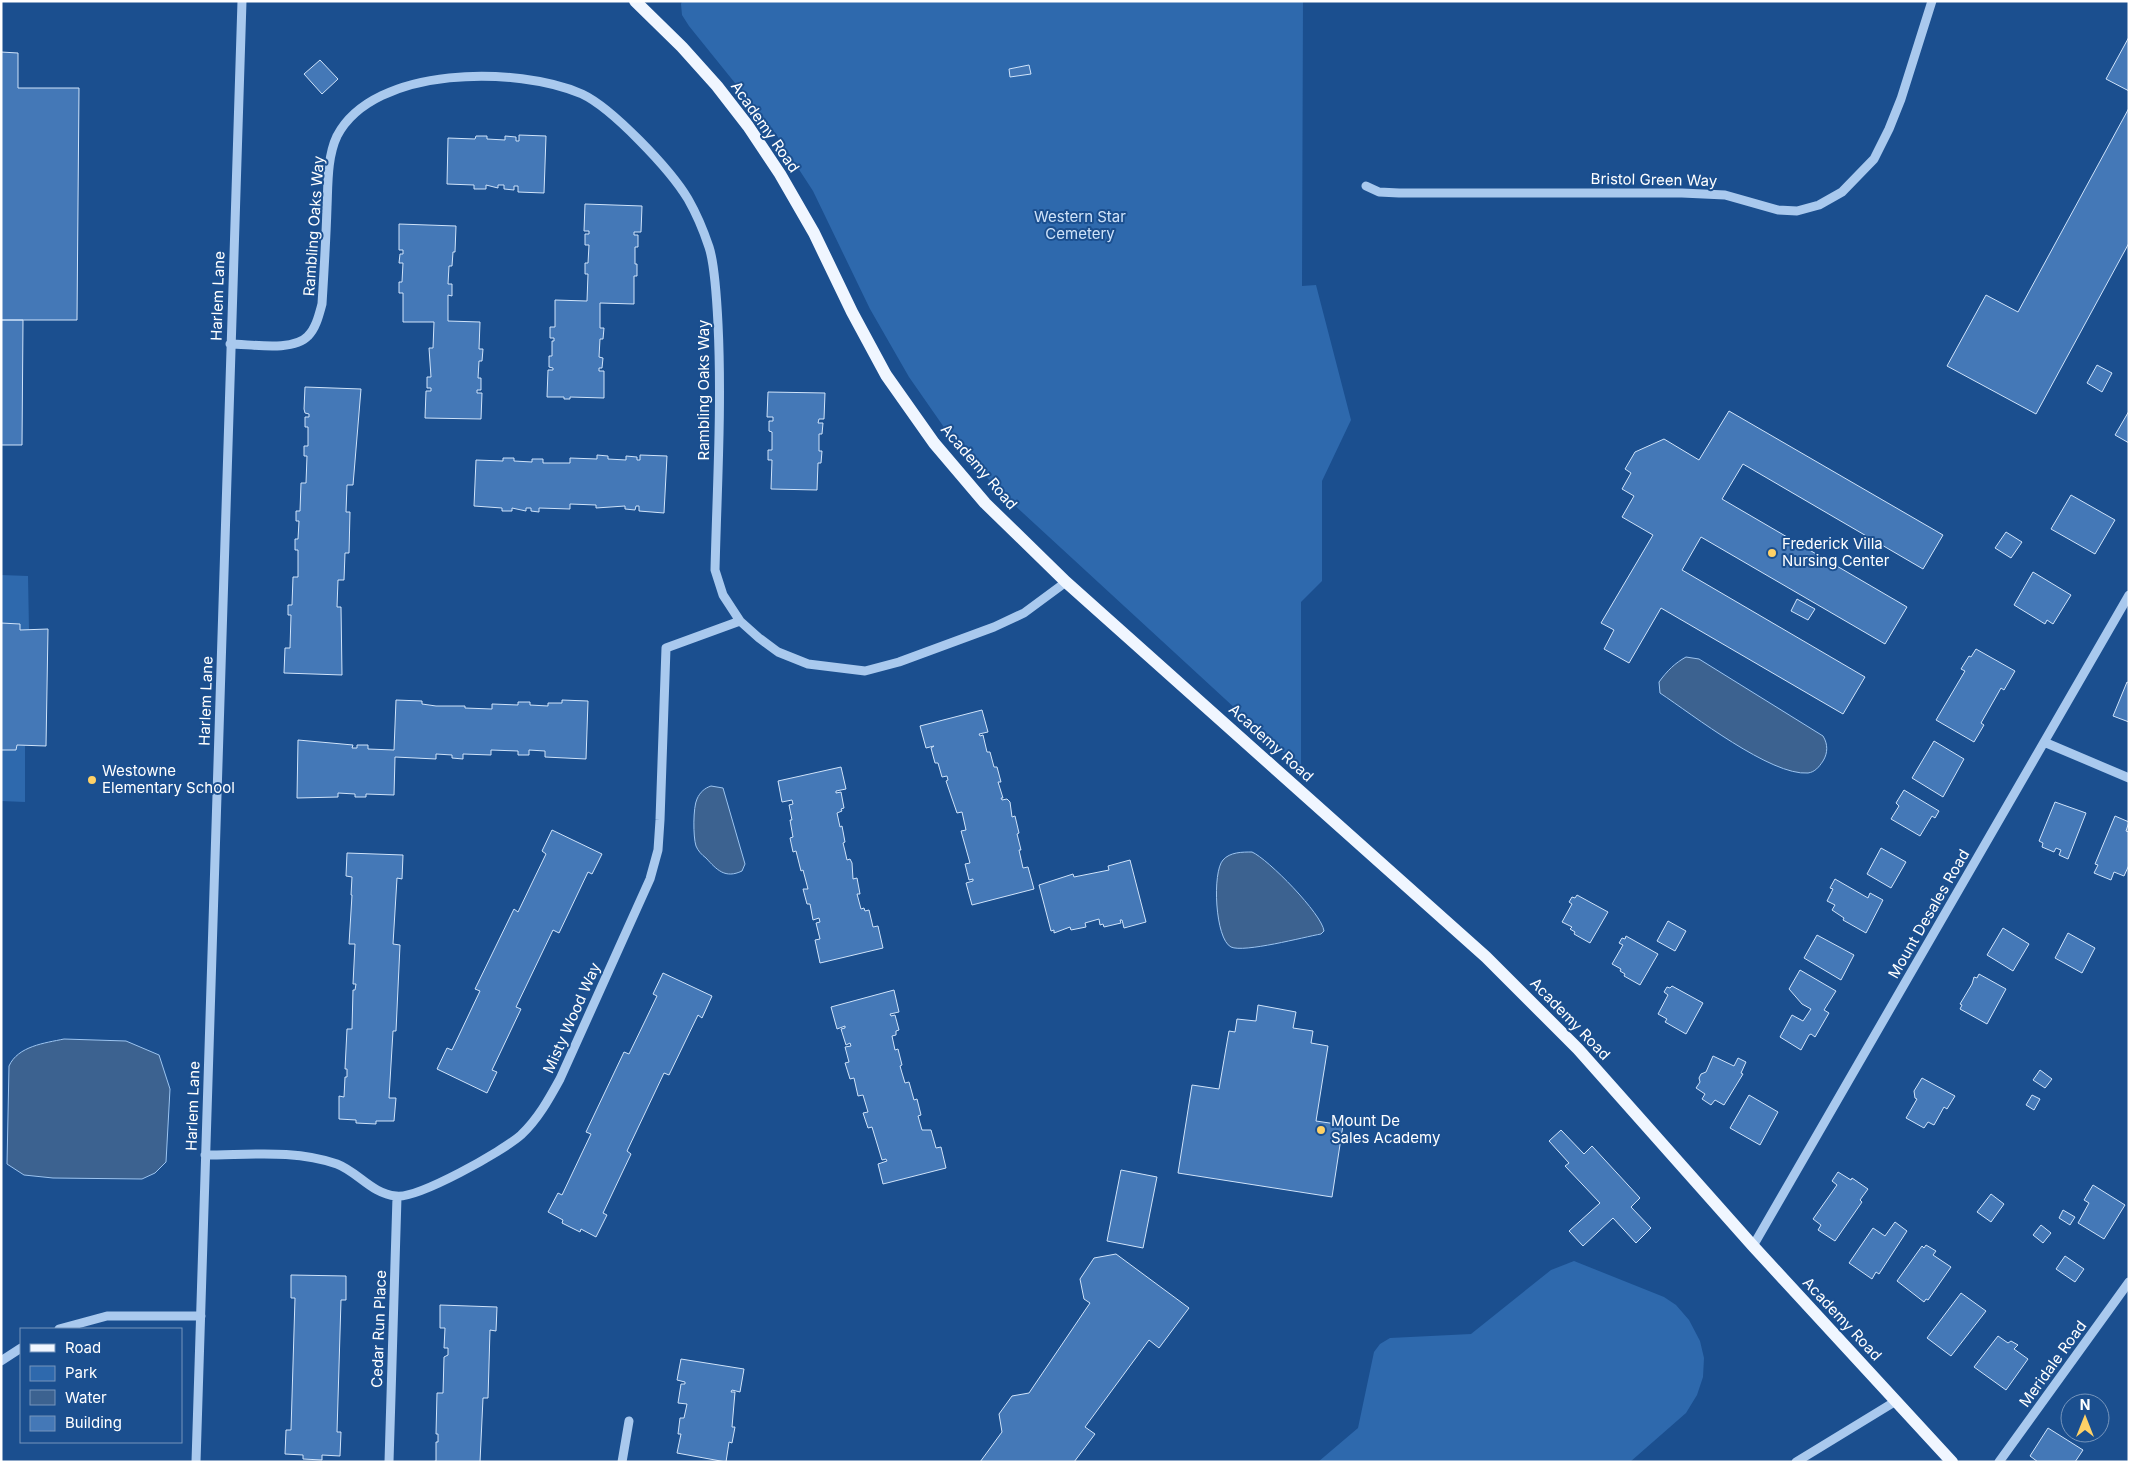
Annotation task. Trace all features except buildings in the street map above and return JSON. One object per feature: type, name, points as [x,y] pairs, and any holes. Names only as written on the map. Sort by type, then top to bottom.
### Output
[{"type":"main road","name":"Academy Road","points":[[635,1],[682,47],[717,86],[774,166],[814,233],[852,312],[886,375],[934,444],[985,503],[1066,582],[1486,957],[1578,1049],[1754,1246],[1952,1462]]},
{"type":"street","name":"Harlem Lane","points":[[196,1462],[242,1]]},
{"type":"street","name":"Bristol Green Way","points":[[1366,186],[1379,192],[1399,193],[1682,193],[1725,196],[1778,210],[1797,211],[1819,205],[1842,192],[1874,159],[1901,99],[1932,1]]},
{"type":"street","name":"Rambling Oaks Way","points":[[230,344],[290,346],[307,338],[316,324],[322,304],[329,166],[337,137],[352,115],[376,97],[410,85],[447,79],[498,76],[545,82],[583,95],[616,119],[650,152],[688,199],[710,249],[718,308],[720,364],[715,570],[723,595],[740,621],[778,652],[808,664],[865,671],[899,662],[994,627],[1024,613],[1066,582]]},
{"type":"street","name":"Mount Desales Road","points":[[1754,1246],[2129,595]]},
{"type":"street","name":"Misty Wood Way","points":[[397,1197],[421,1191],[492,1156],[520,1135],[543,1110],[560,1079],[650,878],[658,850],[666,648],[740,621]]},
{"type":"street","points":[[2044,742],[2129,778]]},
{"type":"street","points":[[205,1156],[285,1154],[317,1158],[339,1164],[376,1190],[397,1197]]},
{"type":"street","name":"Cedar Run Place","points":[[389,1462],[397,1197]]},
{"type":"street","name":"Meridale Road","points":[[1999,1462],[2129,1282]]},
{"type":"street","points":[[63,1328],[107,1316],[201,1316]]},
{"type":"street","points":[[1,1361],[20,1349]]},
{"type":"street","points":[[1796,1462],[1896,1401]]},
{"type":"street","points":[[622,1462],[629,1421]]},
{"type":"green space","name":"Western Star Cemetery","points":[[682,1],[1303,1],[1302,286],[1316,285],[1351,420],[1322,481],[1322,581],[1301,602],[1301,769],[998,490],[948,433],[909,377],[870,309],[813,191],[776,134],[689,26],[682,15]]},
{"type":"green space","points":[[1,575],[28,576],[29,630],[20,630],[20,624],[1,623]]},
{"type":"green space","points":[[17,745],[25,745],[25,802],[1,801],[1,750],[15,750]]},
{"type":"green space","points":[[1574,1261],[1664,1297],[1676,1305],[1689,1320],[1700,1341],[1704,1358],[1703,1377],[1697,1395],[1686,1413],[1630,1462],[1318,1462],[1358,1428],[1374,1352],[1380,1344],[1390,1338],[1471,1334],[1551,1270]]},
{"type":"water","points":[[1686,657],[1699,659],[1823,736],[1827,745],[1827,752],[1820,765],[1808,773],[1792,771],[1774,765],[1732,742],[1660,693],[1659,682],[1671,668]]},
{"type":"water","points":[[711,786],[723,788],[745,864],[742,871],[736,873],[726,874],[722,872],[700,853],[696,846],[694,822],[696,803],[701,792]]},
{"type":"water","points":[[1240,852],[1252,852],[1270,865],[1305,900],[1321,923],[1324,931],[1321,934],[1248,948],[1231,947],[1221,932],[1217,905],[1217,878],[1223,860],[1226,857]]},
{"type":"water","points":[[64,1039],[126,1041],[159,1055],[170,1089],[166,1162],[155,1173],[142,1179],[53,1178],[24,1175],[7,1164],[9,1066],[19,1054],[33,1046]]},
{"type":"place","name":"Frederick Villa Nursing Center","points":[[1772,553]]},
{"type":"place","name":"Westowne Elementary School","points":[[92,780]]},
{"type":"place","name":"Mount De Sales Academy","points":[[1321,1130]]}]
